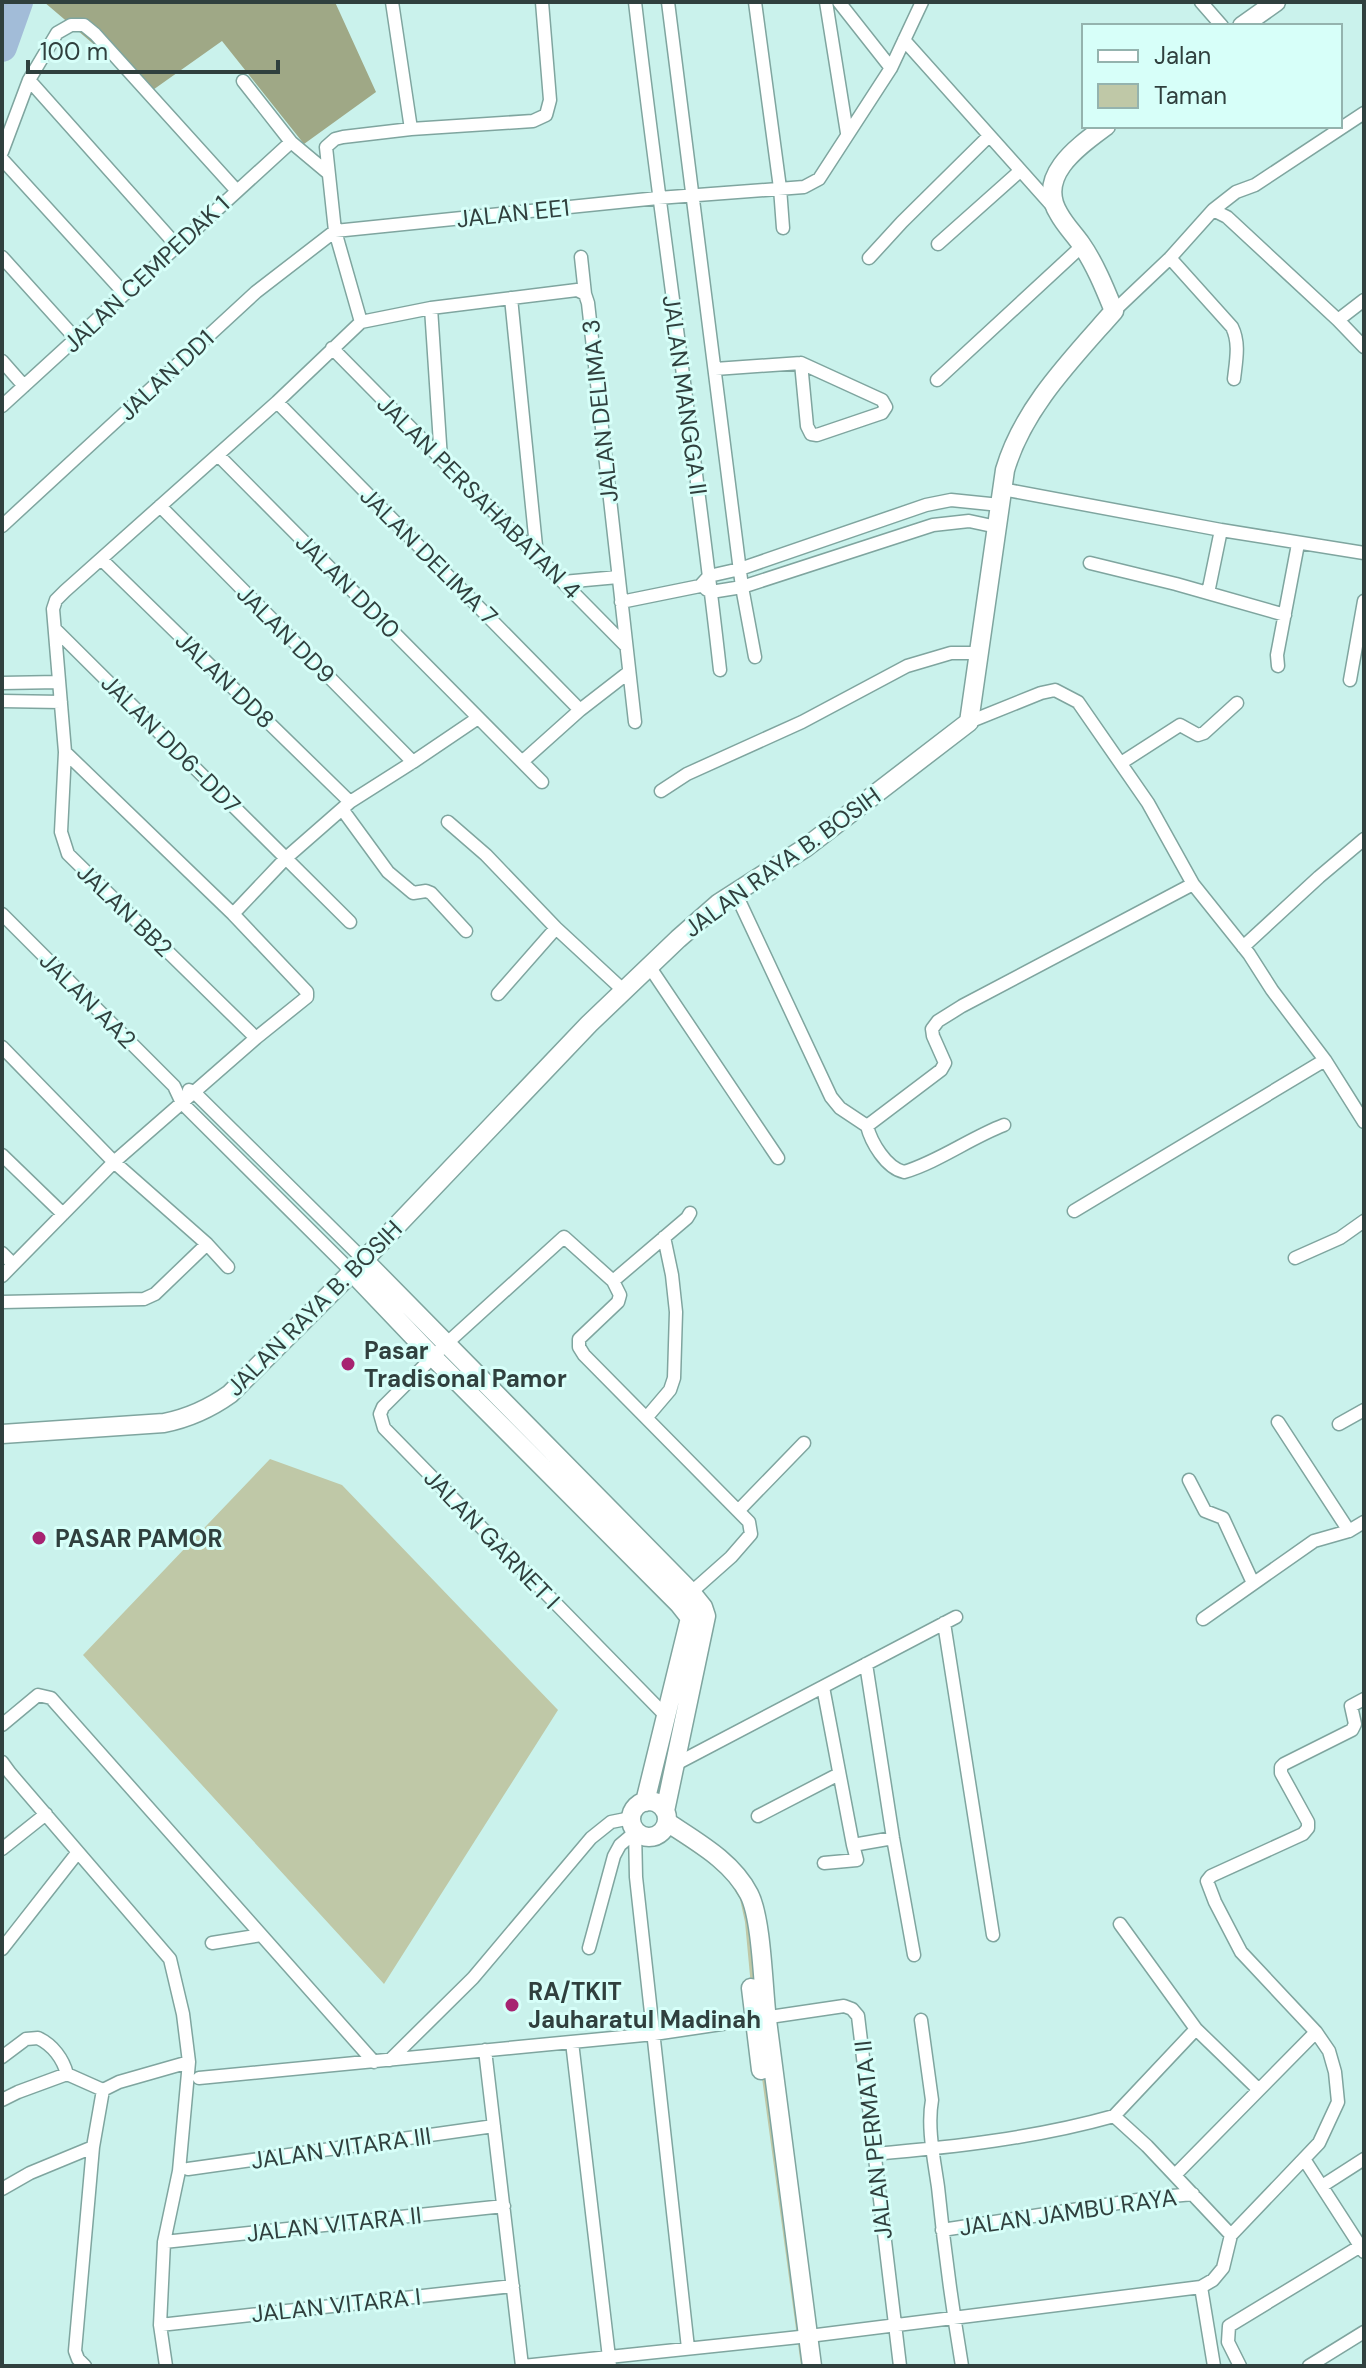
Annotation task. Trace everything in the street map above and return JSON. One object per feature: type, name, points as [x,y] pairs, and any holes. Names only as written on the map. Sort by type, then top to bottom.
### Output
[{"type":"main road","points":[[1245,24],[1276,2]]},
{"type":"main road","points":[[969,722],[1001,497],[1011,450],[1025,423],[1067,365],[1114,311],[1082,246],[1057,211],[1051,188],[1056,174],[1081,144],[1103,128]]},
{"type":"main road","name":"JALAN RAYA B. BOSIH","points":[[2,1434],[164,1423],[208,1409],[230,1394],[649,966],[719,903],[805,848],[969,722]]},
{"type":"main road","points":[[358,1266],[685,1598],[703,1607],[706,1616],[665,1821],[657,1835],[645,1837],[633,1827],[635,1808],[645,1802],[657,1803],[665,1821],[727,1879],[740,1899],[760,2018],[803,2336],[812,2366]]},
{"type":"main road","points":[[645,1802],[690,1618],[685,1598]]},
{"type":"main road","points":[[801,2366],[803,2336]]},
{"type":"street","points":[[392,2],[411,129]]},
{"type":"street","points":[[361,322],[335,231],[326,147],[335,139],[411,129],[533,121],[546,115],[550,100],[542,2]]},
{"type":"street","name":"JALAN MANGGA II","points":[[635,2],[720,670]]},
{"type":"street","name":"JALAN MANGGA II","points":[[668,2],[742,587],[755,657]]},
{"type":"street","points":[[755,2],[783,228]]},
{"type":"street","points":[[826,2],[847,133]]},
{"type":"street","points":[[839,2],[891,68]]},
{"type":"street","name":"JALAN EE1","points":[[335,231],[658,198],[804,187],[819,179],[891,68],[922,2]]},
{"type":"street","points":[[1201,2],[1220,24]]},
{"type":"street","points":[[2,152],[29,80],[57,33],[71,25],[84,25],[237,191]]},
{"type":"street","points":[[904,40],[1057,211]]},
{"type":"street","points":[[29,80],[177,246]]},
{"type":"street","points":[[243,81],[291,142],[328,173]]},
{"type":"street","points":[[1342,124],[1364,113]]},
{"type":"street","points":[[1114,311],[1170,258],[1213,210],[1236,192],[1255,185],[1327,131]]},
{"type":"street","points":[[869,258],[989,136]]},
{"type":"street","name":"JALAN CEMPEDAK 1","points":[[2,406],[291,142]]},
{"type":"street","points":[[2,159],[125,294]]},
{"type":"street","points":[[938,244],[1020,171]]},
{"type":"street","points":[[1213,210],[1227,217],[1364,347]]},
{"type":"street","name":"JALAN DD1","points":[[2,526],[256,292],[335,231]]},
{"type":"street","points":[[937,380],[1082,246]]},
{"type":"street","points":[[2,257],[76,339]]},
{"type":"street","points":[[581,257],[585,294]]},
{"type":"street","points":[[1170,258],[1237,336],[1234,379]]},
{"type":"street","name":"JALAN DELIMA 3","points":[[361,322],[431,308],[577,290],[585,294],[635,722]]},
{"type":"street","points":[[511,298],[537,556]]},
{"type":"street","points":[[1338,320],[1364,300]]},
{"type":"street","points":[[431,308],[441,459]]},
{"type":"street","name":"JALAN BB2","points":[[256,1038],[68,854],[61,832],[65,752],[53,609],[56,600],[277,402],[361,322]]},
{"type":"street","name":"JALAN PERSAHABATAN 4","points":[[332,348],[626,646]]},
{"type":"street","points":[[2,361],[24,386]]},
{"type":"street","points":[[715,369],[801,363],[882,400],[886,407],[882,413],[817,435],[811,434],[807,426],[801,363]]},
{"type":"street","name":"JALAN DELIMA 7","points":[[277,402],[580,710]]},
{"type":"street","name":"JALAN DD10","points":[[218,455],[542,782]]},
{"type":"street","points":[[707,585],[740,569],[926,505],[1001,497],[1364,553]]},
{"type":"street","name":"JALAN DD9","points":[[160,506],[413,762]]},
{"type":"street","points":[[621,602],[707,585],[742,587],[933,525],[969,521],[997,527]]},
{"type":"street","points":[[1208,593],[1221,530]]},
{"type":"street","points":[[1278,666],[1277,655],[1298,544]]},
{"type":"street","name":"JALAN DD8","points":[[101,559],[346,805],[393,877],[413,893],[431,893],[466,931]]},
{"type":"street","points":[[1090,563],[1285,615]]},
{"type":"street","points":[[563,582],[618,577]]},
{"type":"street","points":[[1350,680],[1364,601]]},
{"type":"street","name":"JALAN DD6-DD7","points":[[55,629],[350,922]]},
{"type":"street","points":[[661,791],[687,774],[802,722],[907,666],[951,653],[980,653]]},
{"type":"street","points":[[523,761],[580,710],[629,672]]},
{"type":"street","points":[[2,683],[59,682]]},
{"type":"street","points":[[969,722],[1055,690],[1078,702],[1148,803],[1193,884],[1355,1097],[1364,1122]]},
{"type":"street","points":[[2,701],[61,702]]},
{"type":"street","points":[[1121,763],[1180,725],[1198,735],[1204,733],[1237,703]]},
{"type":"street","points":[[233,914],[286,858],[346,805],[478,718]]},
{"type":"street","points":[[2,1276],[114,1162],[256,1038],[305,1001],[307,992],[233,914],[65,752]]},
{"type":"street","points":[[448,822],[486,855],[556,928],[623,990]]},
{"type":"street","points":[[1243,947],[1364,839]]},
{"type":"street","points":[[867,1126],[941,1070],[945,1063],[932,1029],[938,1021],[1193,884]]},
{"type":"street","points":[[735,892],[835,1104],[867,1126],[873,1142],[896,1170],[904,1172],[979,1134],[1004,1125]]},
{"type":"street","name":"JALAN AA2","points":[[2,914],[174,1086],[182,1103],[358,1266]]},
{"type":"street","points":[[498,994],[556,928]]},
{"type":"street","points":[[649,966],[778,1158]]},
{"type":"street","points":[[2,1047],[114,1162],[207,1244],[228,1267]]},
{"type":"street","points":[[1074,1211],[1325,1060]]},
{"type":"street","name":"JALAN AA2","points":[[174,1086],[194,1092]]},
{"type":"street","points":[[194,1092],[358,1266]]},
{"type":"street","points":[[2,1155],[63,1214]]},
{"type":"street","points":[[685,1598],[731,1557],[751,1534],[749,1522],[584,1355],[579,1339],[618,1302],[620,1295],[613,1281],[690,1213]]},
{"type":"street","points":[[1295,1258],[1340,1238],[1364,1221]]},
{"type":"street","name":"JALAN GARNET I","points":[[613,1281],[564,1237],[439,1350],[383,1407],[380,1414],[384,1428],[665,1715]]},
{"type":"street","points":[[647,1417],[670,1390],[674,1378],[676,1312],[664,1237]]},
{"type":"street","points":[[2,1302],[144,1299],[155,1294],[207,1244]]},
{"type":"street","points":[[2,1253],[13,1264]]},
{"type":"street","points":[[1339,1424],[1364,1410]]},
{"type":"street","points":[[1278,1422],[1349,1531]]},
{"type":"street","points":[[739,1510],[804,1443]]},
{"type":"street","points":[[1189,1480],[1205,1511],[1223,1518],[1253,1583]]},
{"type":"street","points":[[1203,1619],[1314,1541],[1349,1531],[1364,1522]]},
{"type":"street","points":[[674,1765],[956,1617]]},
{"type":"street","points":[[944,1623],[993,1935]]},
{"type":"street","points":[[866,1664],[914,1955]]},
{"type":"street","points":[[823,1687],[857,1860],[824,1863]]},
{"type":"street","points":[[2,1725],[38,1695],[51,1698],[374,2062]]},
{"type":"street","points":[[485,2050],[523,2366],[609,2362],[688,2348],[1201,2287],[1213,2280],[1223,2268],[1231,2235],[1319,2143],[1338,2102],[1329,2051],[1316,2032],[1241,1952],[1207,1881],[1211,1876],[1303,1834],[1308,1822],[1281,1773],[1281,1767],[1352,1730],[1355,1724],[1351,1706],[1364,1699]]},
{"type":"street","points":[[2,1762],[170,1959],[183,2014],[189,2062],[179,2171],[164,2242],[160,2325],[166,2366]]},
{"type":"street","points":[[758,1816],[839,1774]]},
{"type":"street","points":[[3,1846],[46,1814]]},
{"type":"street","points":[[390,2060],[473,1978],[591,1838],[611,1822],[633,1827]]},
{"type":"street","points":[[589,1948],[614,1856],[633,1827]]},
{"type":"street","points":[[633,1827],[688,2348]]},
{"type":"street","points":[[853,1845],[893,1838]]},
{"type":"street","points":[[2,1949],[78,1852]]},
{"type":"street","points":[[1120,1924],[1196,2029],[1258,2089]]},
{"type":"street","points":[[212,1943],[261,1935]]},
{"type":"street","name":"JALAN PERMATA II","points":[[199,2078],[654,2034],[844,2006],[852,2009],[858,2016],[900,2366]]},
{"type":"street","points":[[921,2020],[932,2100],[933,2149],[942,2230],[962,2366]]},
{"type":"street","points":[[874,2154],[933,2149],[1079,2126],[1114,2116],[1196,2029]]},
{"type":"street","name":"JALAN JAMBU RAYA","points":[[1175,2175],[1316,2032]]},
{"type":"street","points":[[2,2057],[26,2039],[38,2038],[50,2046],[64,2063],[67,2074]]},
{"type":"street","points":[[572,2042],[609,2362]]},
{"type":"street","points":[[103,2090],[119,2082],[189,2062]]},
{"type":"street","points":[[2,2100],[67,2074],[103,2090]]},
{"type":"street","points":[[85,2366],[75,2351],[93,2147],[103,2090]]},
{"type":"street","points":[[1114,2116],[1231,2235]]},
{"type":"street","name":"JALAN VITARA III","points":[[188,2169],[494,2126]]},
{"type":"street","points":[[2,2189],[30,2173],[93,2147]]},
{"type":"street","points":[[1240,2366],[1228,2342],[1229,2326],[1363,2247],[1304,2159]]},
{"type":"street","points":[[1322,2186],[1364,2159]]},
{"type":"street","name":"JALAN JAMBU RAYA","points":[[942,2230],[1193,2194]]},
{"type":"street","name":"JALAN VITARA II","points":[[164,2242],[504,2206]]},
{"type":"street","name":"JALAN VITARA I","points":[[160,2325],[513,2286]]},
{"type":"street","points":[[1201,2287],[1214,2366]]},
{"type":"street","points":[[1309,2366],[1364,2332]]},
{"type":"green space","points":[[44,2],[335,2],[376,92],[304,144],[222,41],[150,92]]},
{"type":"green space","points":[[270,1459],[342,1485],[558,1710],[384,1984],[83,1655]]},
{"type":"green space","points":[[667,1822],[751,1896],[812,2366],[801,2366],[740,1899],[728,1880],[707,1861],[662,1831]]},
{"type":"waterway","points":[[2,47],[18,2]]},
{"type":"place","name":"Pasar Tradisonal Pamor","points":[[348,1364]]},
{"type":"place","name":"PASAR PAMOR","points":[[39,1538]]},
{"type":"place","name":"RA/TKIT Jauharatul Madinah","points":[[512,2005]]}]
